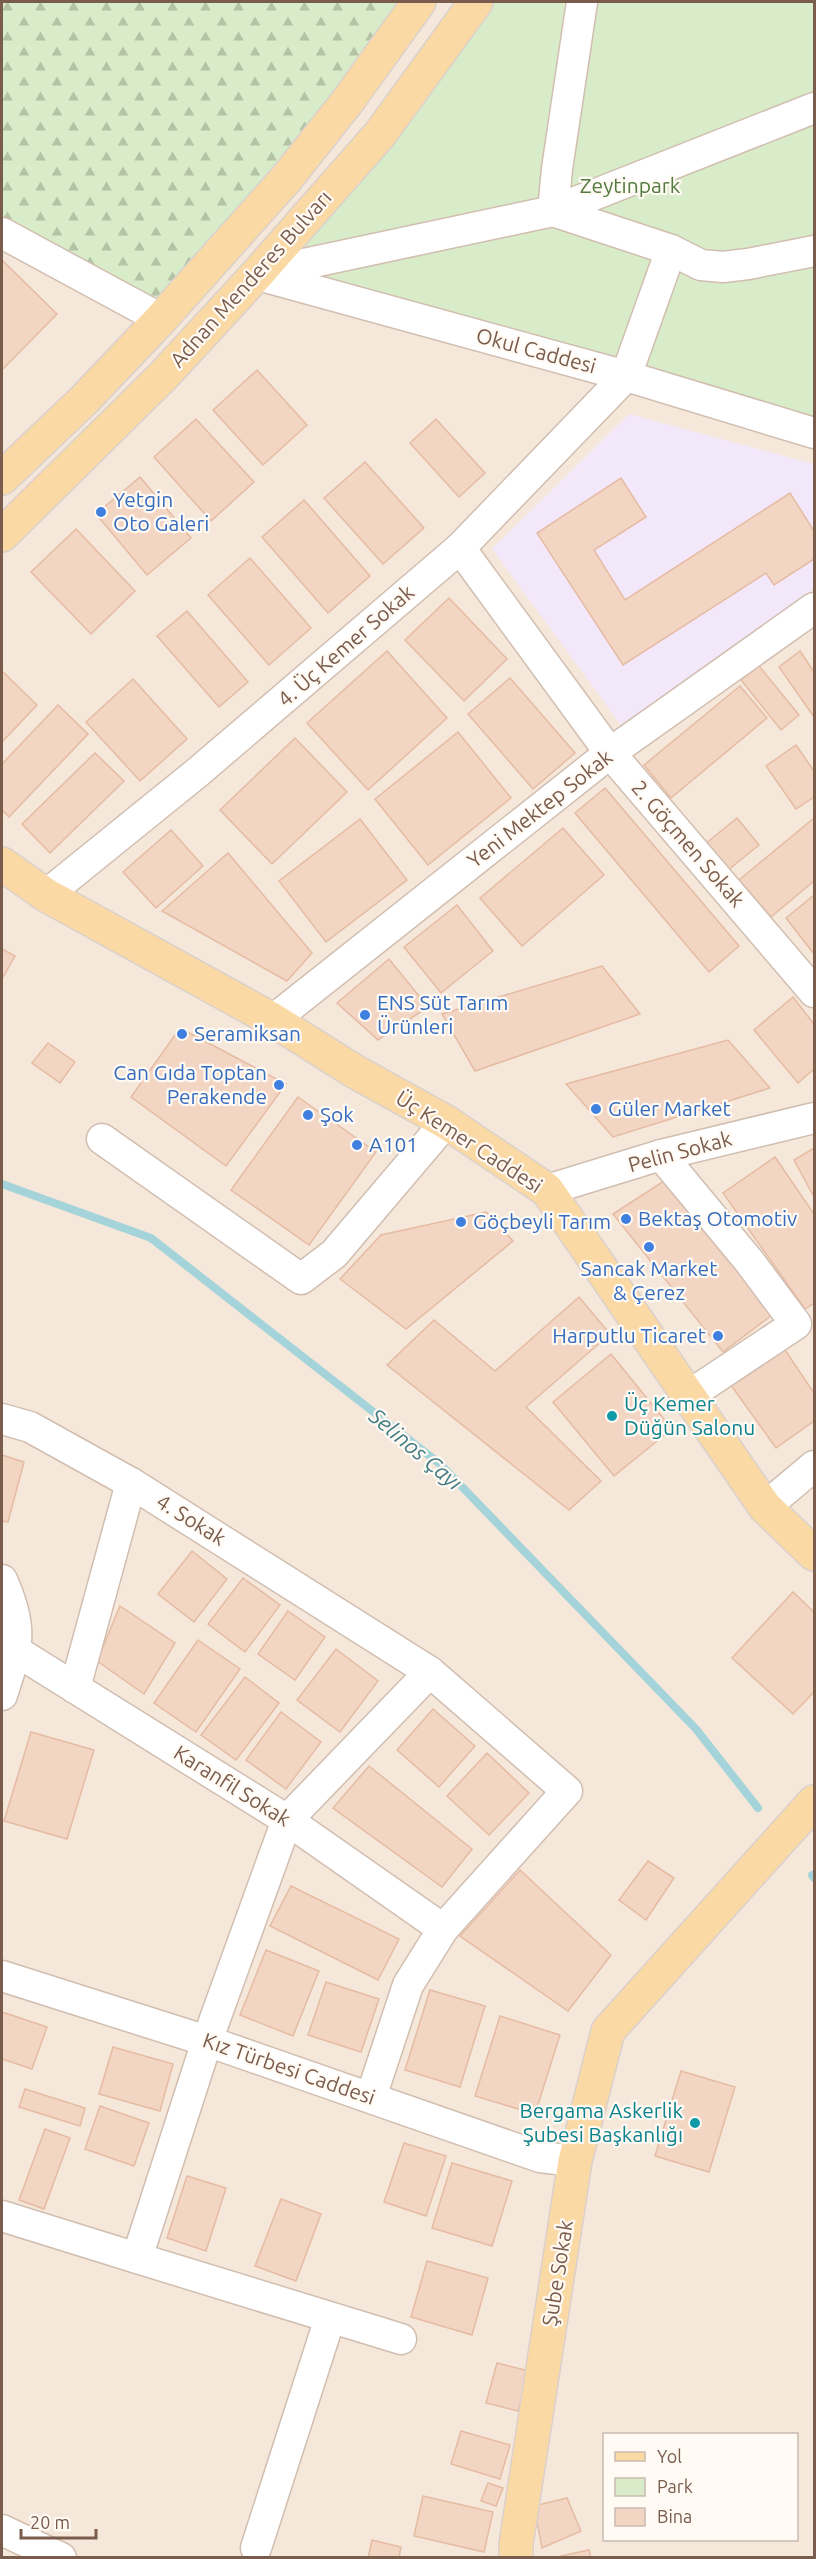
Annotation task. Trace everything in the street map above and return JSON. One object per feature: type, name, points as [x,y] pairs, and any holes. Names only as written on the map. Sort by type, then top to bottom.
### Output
[{"type":"main road","name":"Adnan Menderes Bulvarı","points":[[2,478],[83,401],[161,320],[286,179],[347,102],[419,2]]},
{"type":"main road","name":"Adnan Menderes Bulvarı","points":[[2,535],[164,375],[257,274],[380,134],[476,2]]},
{"type":"main road","name":"Üç Kemer Caddesi","points":[[2,864],[46,895],[273,1020],[354,1071],[446,1122],[547,1190],[765,1507],[814,1554]]},
{"type":"main road","name":"Şube Sokak","points":[[516,2558],[516,2544],[575,2161],[608,2031],[634,1999],[814,1802]]},
{"type":"street","points":[[553,211],[582,2]]},
{"type":"street","points":[[257,274],[553,211],[814,108]]},
{"type":"street","points":[[553,211],[671,250],[701,265],[723,267],[814,251]]},
{"type":"street","points":[[2,233],[161,320]]},
{"type":"street","points":[[626,376],[671,250]]},
{"type":"street","name":"Okul Caddesi","points":[[257,274],[626,376],[814,433]]},
{"type":"street","name":"4. Üç Kemer Sokak","points":[[46,895],[198,772],[460,548],[626,376]]},
{"type":"street","name":"2. Göçmen Sokak","points":[[460,548],[610,753],[814,992]]},
{"type":"street","name":"Yeni Mektep Sokak","points":[[273,1020],[610,753],[814,608]]},
{"type":"street","name":"Pelin Sokak","points":[[547,1190],[662,1155],[814,1118]]},
{"type":"street","points":[[102,1138],[301,1279],[334,1254],[446,1122]]},
{"type":"street","points":[[662,1155],[749,1261],[796,1324],[688,1396]]},
{"type":"street","points":[[2,1419],[30,1427],[131,1484]]},
{"type":"street","points":[[765,1507],[814,1466]]},
{"type":"street","name":"4. Sokak","points":[[75,1688],[131,1484],[430,1672],[567,1791],[443,1929]]},
{"type":"street","points":[[2,1580],[16,1617],[16,1651],[2,1695]]},
{"type":"street","name":"Karanfil Sokak","points":[[16,1651],[287,1820],[443,1929]]},
{"type":"street","points":[[137,2258],[207,2041],[287,1820],[430,1672]]},
{"type":"street","points":[[372,2097],[408,1985],[443,1929]]},
{"type":"street","name":"Kız Türbesi Caddesi","points":[[2,1977],[207,2041],[540,2157],[575,2161]]},
{"type":"street","points":[[2,2216],[401,2339]]},
{"type":"street","points":[[256,2548],[330,2318]]},
{"type":"street","points":[[2,2530],[61,2558]]},
{"type":"shaded area","points":[[2,2],[814,2],[814,2557],[2,2558]]},
{"type":"shaded area","points":[[629,414],[814,464],[814,589],[621,725],[492,549]]},
{"type":"green space","points":[[2,2],[419,2],[161,319],[2,233]]},
{"type":"green space","name":"Zeytinpark","points":[[476,2],[814,2],[814,433],[257,274]]},
{"type":"building","points":[[2,260],[57,314],[2,370]]},
{"type":"building","points":[[257,370],[307,425],[263,465],[213,410]]},
{"type":"building","points":[[196,419],[254,482],[211,521],[154,457]]},
{"type":"building","points":[[436,419],[485,473],[459,497],[410,443]]},
{"type":"building","points":[[365,462],[424,528],[383,564],[324,498]]},
{"type":"building","points":[[140,477],[191,538],[147,575],[96,514]]},
{"type":"building","points":[[621,478],[646,517],[594,550],[625,600],[790,493],[814,531],[814,559],[774,585],[766,573],[623,665],[537,533]]},
{"type":"building","points":[[304,500],[370,576],[328,613],[262,537]]},
{"type":"building","points":[[76,529],[135,591],[91,634],[31,572]]},
{"type":"building","points":[[250,558],[311,628],[269,665],[208,595]]},
{"type":"building","points":[[449,598],[507,659],[464,701],[405,640]]},
{"type":"building","points":[[187,611],[248,682],[219,707],[157,636]]},
{"type":"building","points":[[387,651],[447,718],[368,790],[307,723]]},
{"type":"building","points":[[800,651],[814,672],[814,717],[779,667]]},
{"type":"building","points":[[759,666],[799,715],[781,730],[741,680]]},
{"type":"building","points":[[2,671],[37,705],[2,742]]},
{"type":"building","points":[[510,678],[575,753],[533,789],[468,714]]},
{"type":"building","points":[[133,679],[187,739],[140,781],[86,722]]},
{"type":"building","points":[[740,686],[767,718],[671,798],[644,765]]},
{"type":"building","points":[[58,705],[88,734],[9,817],[2,810],[2,764]]},
{"type":"building","points":[[458,732],[511,798],[428,865],[375,799]]},
{"type":"building","points":[[295,738],[347,792],[272,864],[220,810]]},
{"type":"building","points":[[796,745],[814,771],[814,797],[796,809],[766,766]]},
{"type":"building","points":[[95,753],[124,781],[50,853],[22,824]]},
{"type":"building","points":[[605,788],[739,946],[709,972],[575,813]]},
{"type":"building","points":[[737,818],[759,845],[727,871],[705,844]]},
{"type":"building","points":[[814,818],[814,881],[771,917],[739,880]]},
{"type":"building","points":[[360,819],[407,880],[326,942],[279,881]]},
{"type":"building","points":[[563,828],[604,875],[522,946],[480,898]]},
{"type":"building","points":[[171,830],[203,866],[156,908],[123,872]]},
{"type":"building","points":[[228,853],[312,953],[287,981],[162,911]]},
{"type":"building","points":[[814,895],[814,954],[786,918]]},
{"type":"building","points":[[457,905],[493,951],[441,993],[404,947]]},
{"type":"building","points":[[2,949],[15,956],[2,979]]},
{"type":"building","points":[[389,959],[428,1007],[378,1040],[337,1003]]},
{"type":"building","points":[[602,966],[640,1014],[475,1071],[442,1014]]},
{"type":"building","points":[[793,997],[814,1024],[814,1069],[798,1083],[754,1030]]},
{"type":"building","points":[[180,1028],[286,1084],[226,1166],[131,1097]]},
{"type":"building","points":[[728,1040],[770,1088],[613,1137],[566,1084]]},
{"type":"building","points":[[48,1043],[75,1062],[60,1083],[32,1063]]},
{"type":"building","points":[[298,1097],[376,1152],[309,1245],[231,1190]]},
{"type":"building","points":[[814,1148],[814,1197],[794,1160]]},
{"type":"building","points":[[775,1157],[814,1214],[814,1303],[805,1309],[723,1193]]},
{"type":"building","points":[[664,1181],[776,1312],[723,1352],[613,1214]]},
{"type":"building","points":[[486,1212],[513,1241],[406,1329],[340,1279],[381,1235]]},
{"type":"building","points":[[579,1297],[610,1334],[526,1407],[601,1481],[569,1510],[387,1365],[434,1320],[495,1371]]},
{"type":"building","points":[[783,1347],[814,1393],[814,1421],[776,1448],[730,1384]]},
{"type":"building","name":"Üç Kemer Düğün Salonu","points":[[611,1354],[672,1429],[614,1476],[553,1402]]},
{"type":"building","points":[[2,1455],[24,1462],[8,1522],[2,1521]]},
{"type":"building","points":[[192,1551],[227,1579],[194,1622],[158,1594]]},
{"type":"building","points":[[243,1578],[280,1605],[245,1652],[208,1624]]},
{"type":"building","points":[[793,1592],[814,1612],[814,1692],[793,1714],[732,1658]]},
{"type":"building","points":[[120,1606],[175,1643],[144,1694],[97,1661]]},
{"type":"building","points":[[288,1611],[325,1637],[295,1680],[258,1654]]},
{"type":"building","points":[[198,1640],[240,1669],[196,1732],[154,1703]]},
{"type":"building","points":[[336,1649],[378,1681],[340,1732],[297,1700]]},
{"type":"building","points":[[245,1677],[279,1703],[236,1760],[201,1735]]},
{"type":"building","points":[[433,1709],[475,1746],[439,1787],[397,1750]]},
{"type":"building","points":[[281,1712],[321,1742],[286,1789],[246,1760]]},
{"type":"building","points":[[31,1732],[94,1750],[67,1839],[4,1821]]},
{"type":"building","points":[[487,1753],[529,1793],[489,1835],[447,1796]]},
{"type":"building","points":[[369,1766],[472,1849],[442,1887],[333,1808]]},
{"type":"building","points":[[648,1861],[674,1878],[646,1920],[619,1900]]},
{"type":"building","points":[[520,1870],[611,1955],[568,2011],[460,1936]]},
{"type":"building","points":[[291,1886],[399,1939],[378,1980],[270,1926]]},
{"type":"building","points":[[266,1950],[319,1971],[293,2036],[240,2015]]},
{"type":"building","points":[[326,1982],[379,1999],[361,2052],[308,2035]]},
{"type":"building","points":[[430,1990],[485,2006],[460,2087],[405,2070]]},
{"type":"building","points":[[2,2012],[47,2027],[32,2069],[2,2059]]},
{"type":"building","points":[[500,2016],[560,2035],[535,2114],[475,2096]]},
{"type":"building","points":[[113,2047],[173,2064],[160,2111],[99,2094]]},
{"type":"building","name":"Bergama Askerlik Şubesi Başkanlığı","points":[[681,2071],[735,2087],[709,2172],[655,2156]]},
{"type":"building","points":[[25,2089],[85,2108],[80,2126],[19,2107]]},
{"type":"building","points":[[100,2106],[149,2123],[134,2166],[85,2149]]},
{"type":"building","points":[[45,2129],[70,2138],[44,2209],[19,2200]]},
{"type":"building","points":[[404,2143],[446,2156],[426,2216],[384,2202]]},
{"type":"building","points":[[452,2163],[512,2181],[492,2246],[432,2228]]},
{"type":"building","points":[[187,2176],[226,2188],[206,2251],[167,2238]]},
{"type":"building","points":[[281,2199],[321,2214],[296,2281],[255,2266]]},
{"type":"building","points":[[427,2261],[488,2278],[472,2335],[411,2317]]},
{"type":"building","points":[[497,2363],[529,2371],[518,2411],[486,2403]]},
{"type":"building","points":[[461,2431],[510,2445],[500,2479],[451,2464]]},
{"type":"building","points":[[488,2483],[503,2488],[496,2506],[481,2501]]},
{"type":"building","points":[[423,2496],[493,2512],[484,2552],[414,2536]]},
{"type":"building","points":[[567,2498],[581,2531],[542,2548],[534,2506]]},
{"type":"building","points":[[372,2540],[401,2547],[399,2558],[368,2558]]},
{"type":"building","points":[[589,2550],[591,2558],[562,2558],[561,2556]]},
{"type":"waterway","name":"Selinos Çayı","points":[[2,1184],[151,1238],[440,1464],[696,1729],[758,1808]]},
{"type":"place","name":"Yetgin Oto Galeri","points":[[101,512]]},
{"type":"place","name":"ENS Süt Tarım Ürünleri","points":[[365,1015]]},
{"type":"place","name":"Seramiksan","points":[[182,1034]]},
{"type":"place","name":"Can Gıda Toptan Perakende","points":[[279,1085]]},
{"type":"place","name":"Güler Market","points":[[596,1109]]},
{"type":"place","name":"Şok","points":[[308,1115]]},
{"type":"place","name":"A101","points":[[357,1145]]},
{"type":"place","name":"Bektaş Otomotiv","points":[[626,1219]]},
{"type":"place","name":"Göçbeyli Tarım","points":[[461,1222]]},
{"type":"place","name":"Sancak Market & Çerez","points":[[649,1247]]},
{"type":"place","name":"Harputlu Ticaret","points":[[718,1336]]},
{"type":"place","name":"Üç Kemer Düğün Salonu","points":[[612,1416]]},
{"type":"place","name":"Bergama Askerlik Şubesi Başkanlığı","points":[[695,2123]]}]
